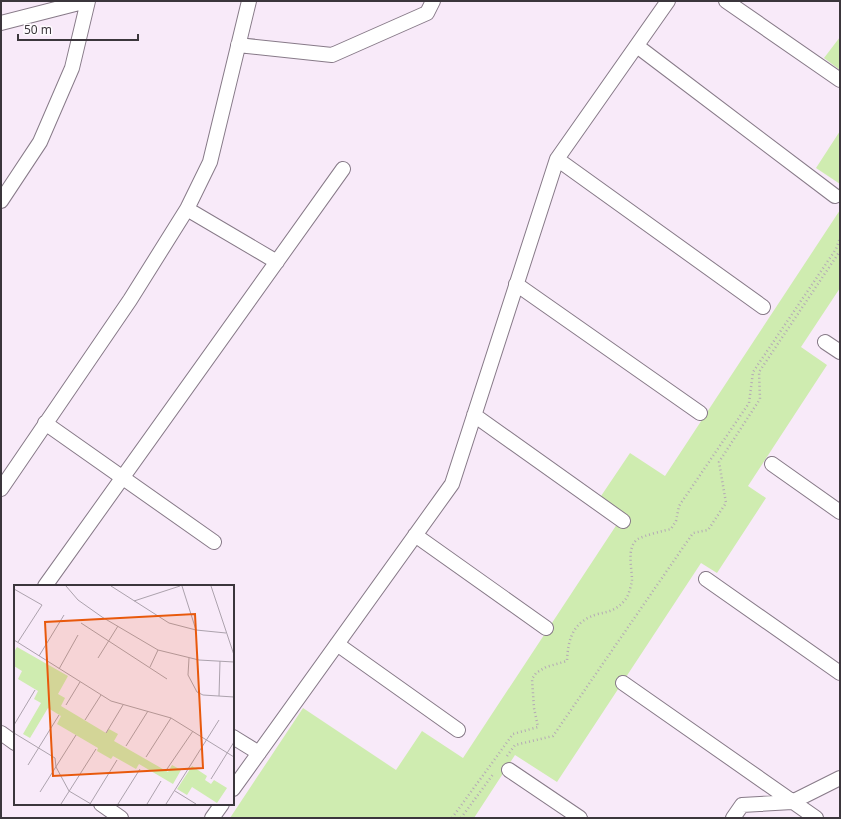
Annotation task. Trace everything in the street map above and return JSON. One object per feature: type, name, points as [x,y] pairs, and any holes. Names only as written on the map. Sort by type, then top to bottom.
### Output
[{"type":"street","points":[[1,23],[88,1],[72,68],[40,142],[1,201]]},
{"type":"street","points":[[1,489],[130,300],[187,209],[210,162],[249,1]]},
{"type":"street","points":[[238,45],[332,55],[427,13],[433,1]]},
{"type":"street","points":[[234,788],[452,484],[557,159],[668,1]]},
{"type":"street","points":[[726,1],[840,80]]},
{"type":"street","points":[[636,46],[835,196]]},
{"type":"street","points":[[557,159],[763,307]]},
{"type":"street","points":[[46,585],[343,169]]},
{"type":"street","points":[[187,209],[277,262]]},
{"type":"street","points":[[516,284],[700,413]]},
{"type":"street","points":[[825,342],[840,352]]},
{"type":"street","points":[[474,415],[623,521]]},
{"type":"street","points":[[45,423],[214,542]]},
{"type":"street","points":[[772,464],[840,512]]},
{"type":"street","points":[[414,535],[546,628]]},
{"type":"street","points":[[706,579],[840,673]]},
{"type":"street","points":[[337,644],[458,730]]},
{"type":"street","points":[[623,683],[816,818]]},
{"type":"street","points":[[1,733],[14,742]]},
{"type":"street","points":[[234,738],[259,753]]},
{"type":"street","points":[[504,766],[580,818]]},
{"type":"street","points":[[733,818],[742,805],[792,802],[840,778]]},
{"type":"street","points":[[102,805],[121,818]]},
{"type":"street","points":[[212,818],[221,805]]},
{"type":"path","points":[[452,818],[513,734],[538,727],[532,687],[532,679],[536,673],[546,667],[567,661],[570,637],[576,627],[586,618],[610,611],[618,607],[625,600],[630,590],[632,580],[631,555],[633,546],[638,539],[671,529],[676,521],[679,506],[749,403],[753,372],[836,249],[840,238]]},
{"type":"path","points":[[461,818],[504,766],[515,745],[552,736],[693,533],[708,530],[726,503],[719,462],[760,398],[759,372],[840,251]]},
{"type":"green space","points":[[840,37],[840,70],[824,58]]},
{"type":"green space","points":[[840,131],[840,184],[816,168]]},
{"type":"green space","points":[[840,210],[840,288],[801,347],[827,365],[748,486],[766,498],[717,573],[701,563],[557,782],[515,755],[474,818],[230,818],[303,708],[396,770],[422,731],[463,758],[623,515],[599,499],[630,453],[665,476]]}]
